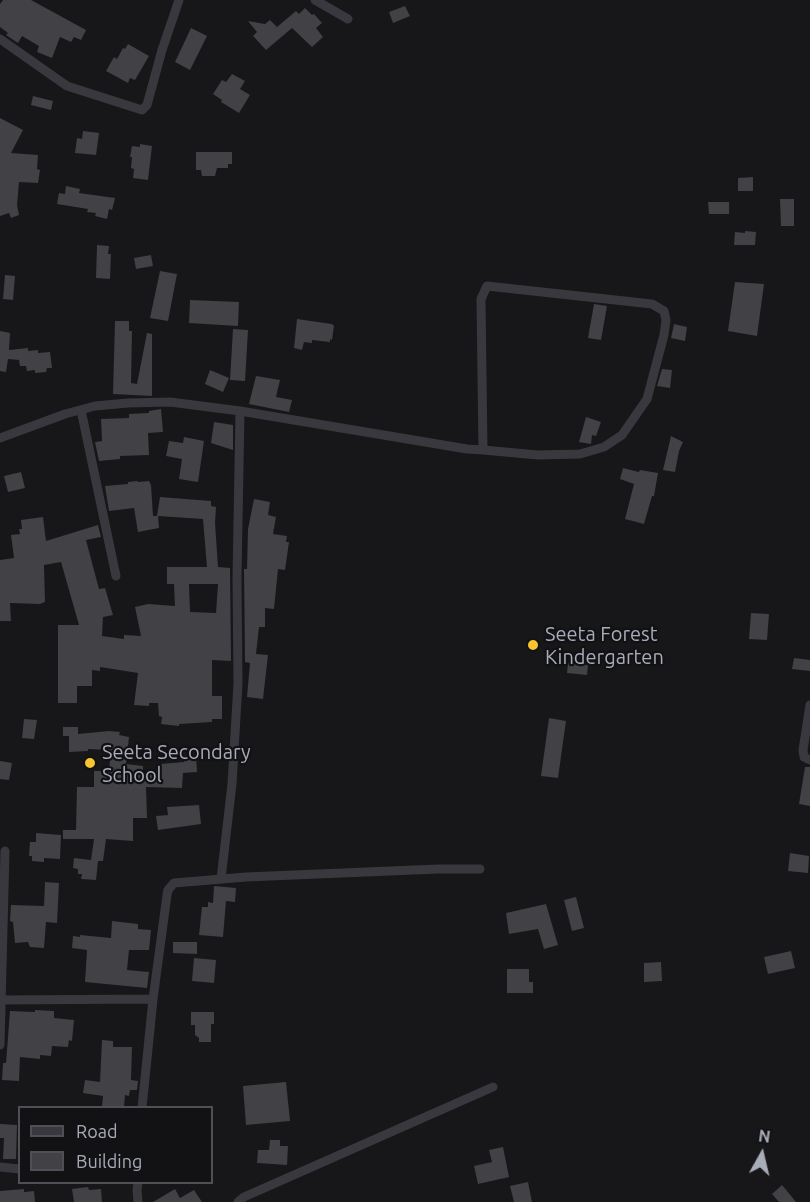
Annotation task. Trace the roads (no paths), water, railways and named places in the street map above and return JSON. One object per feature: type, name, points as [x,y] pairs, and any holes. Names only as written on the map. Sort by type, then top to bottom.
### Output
[{"type":"street","points":[[0,39],[67,86],[142,110],[147,105],[179,0]]},
{"type":"street","points":[[315,0],[348,19]]},
{"type":"street","points":[[0,438],[95,406],[170,402],[483,450],[538,455],[580,454],[604,447],[622,435],[647,399],[664,335],[666,320],[663,311],[652,304],[487,286],[482,299],[483,450]]},
{"type":"street","points":[[81,410],[116,576]]},
{"type":"street","points":[[221,879],[232,784],[238,683],[240,411]]},
{"type":"street","points":[[810,705],[803,750],[804,757],[810,760]]},
{"type":"street","points":[[0,1045],[6,851]]},
{"type":"street","points":[[142,1106],[153,999],[168,890],[174,883],[438,869],[480,869]]},
{"type":"street","points":[[1,1000],[153,999]]},
{"type":"street","points":[[238,1202],[493,1087]]},
{"type":"street","points":[[0,1167],[18,1169]]},
{"type":"street","points":[[138,1184],[138,1202]]},
{"type":"place","name":"Seeta Forest Kindergarten","points":[[533,645]]},
{"type":"place","name":"Seeta Secondary School","points":[[90,763]]}]
